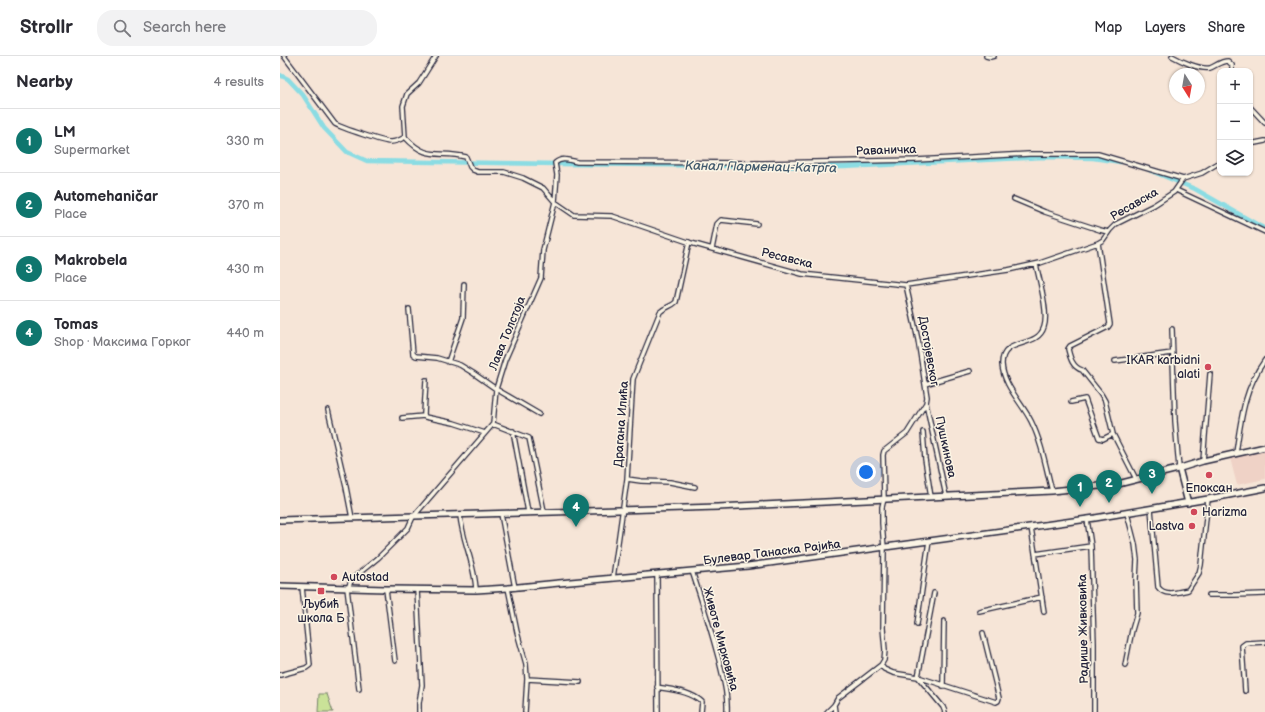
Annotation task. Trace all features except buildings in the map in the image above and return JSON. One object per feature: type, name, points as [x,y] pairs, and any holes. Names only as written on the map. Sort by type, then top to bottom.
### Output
[{"type":"street","points":[[284,56],[335,124],[343,128],[388,142],[398,142],[405,137],[403,106],[407,94],[419,83],[436,56]]},
{"type":"street","points":[[986,56],[994,56]]},
{"type":"street","points":[[1172,56],[1198,66],[1208,68],[1221,62],[1228,61],[1232,65],[1232,68]]},
{"type":"street","points":[[1253,110],[1265,123]]},
{"type":"street","name":"Ресавска","points":[[405,137],[414,147],[429,154],[466,157],[470,167],[478,172],[504,172],[523,178],[543,188],[555,202],[574,215],[612,216],[689,242],[802,274],[906,285],[1008,270],[1036,264],[1098,243],[1103,240],[1108,232],[1120,221],[1154,205],[1177,188]]},
{"type":"street","points":[[1253,143],[1265,141]]},
{"type":"street","name":"Раваничка","points":[[555,202],[557,174],[555,164],[559,159],[577,162],[764,163],[916,160],[1029,154],[1098,154],[1182,180]]},
{"type":"street","points":[[1217,164],[1202,173],[1182,180],[1177,188],[1265,232]]},
{"type":"street","points":[[1014,199],[1045,212],[1108,232]]},
{"type":"street","name":"Лава Толстоја","points":[[493,424],[496,389],[505,360],[541,278],[543,250],[555,202]]},
{"type":"street","points":[[712,248],[717,224],[721,220],[757,224]]},
{"type":"street","name":"Драгана Илића","points":[[623,509],[627,479],[633,379],[660,312],[665,307],[676,302],[689,242]]},
{"type":"street","points":[[1098,243],[1110,324],[1108,327],[1070,346],[1068,349],[1074,364],[1078,369],[1082,370],[1105,401],[1114,434],[1136,479]]},
{"type":"street","points":[[1036,264],[1046,316],[1045,325],[1038,337],[1028,343],[1016,345],[1006,350],[1003,356],[1002,364],[1005,377],[1031,421],[1043,452],[1052,491]]},
{"type":"street","points":[[448,362],[463,318],[464,284]]},
{"type":"street","name":"Достојевског","points":[[881,665],[884,660],[885,650],[883,628],[884,548],[882,507],[884,499],[882,461],[884,451],[907,433],[926,403],[926,384],[906,285]]},
{"type":"street","points":[[409,309],[413,354],[416,356],[437,358],[460,365],[496,389],[539,414]]},
{"type":"street","points":[[1172,329],[1172,353],[1179,468],[1188,503]]},
{"type":"street","points":[[1115,361],[1172,353]]},
{"type":"street","points":[[1236,453],[1244,401],[1252,380],[1265,360]]},
{"type":"street","points":[[926,384],[970,371]]},
{"type":"street","points":[[1203,461],[1210,374]]},
{"type":"street","points":[[424,416],[426,380]]},
{"type":"street","points":[[1071,402],[1085,399],[1100,438],[1114,434]]},
{"type":"street","name":"Пушкинова","points":[[926,403],[946,496]]},
{"type":"street","points":[[328,410],[352,518]]},
{"type":"street","points":[[402,418],[424,416],[426,418],[454,423],[485,433]]},
{"type":"street","points":[[359,689],[348,588],[352,579],[378,558],[408,528],[413,517],[493,424],[529,438],[544,511]]},
{"type":"street","points":[[513,431],[528,512]]},
{"type":"street","points":[[923,432],[925,459],[931,497]]},
{"type":"street","points":[[280,520],[718,507],[1052,491],[1112,484],[1265,447]]},
{"type":"street","points":[[627,479],[670,482],[695,487]]},
{"type":"street","name":"Булевар Танаска Рајића","points":[[280,586],[417,590],[476,590],[514,588],[754,566],[1127,513],[1265,488]]},
{"type":"street","points":[[1151,509],[1158,587],[1161,592],[1173,593],[1188,590],[1199,573],[1208,499]]},
{"type":"street","points":[[613,578],[623,509]]},
{"type":"street","points":[[1125,665],[1137,613],[1135,544],[1127,513]]},
{"type":"street","points":[[500,514],[514,588]]},
{"type":"street","points":[[460,515],[476,580],[476,590]]},
{"type":"street","name":"Радише Живковића","points":[[1087,519],[1091,546],[1095,674],[1094,712]]},
{"type":"street","points":[[1031,527],[1044,612]]},
{"type":"street","points":[[917,624],[929,541]]},
{"type":"street","points":[[1035,554],[1091,546]]},
{"type":"street","name":"Животе Мирковића","points":[[692,571],[709,622],[724,681],[728,702],[727,712]]},
{"type":"street","points":[[657,574],[658,712]]},
{"type":"street","points":[[280,675],[306,668],[310,665],[302,586]]},
{"type":"street","points":[[508,588],[528,678],[525,712]]},
{"type":"street","points":[[386,589],[395,661]]},
{"type":"street","points":[[417,590],[422,685],[419,712]]},
{"type":"street","points":[[918,678],[934,593]]},
{"type":"street","points":[[1209,595],[1235,596],[1265,594]]},
{"type":"street","points":[[980,611],[1042,597]]},
{"type":"street","points":[[943,686],[944,621]]},
{"type":"street","points":[[827,712],[838,698],[881,665],[893,673],[962,690],[996,702],[999,700],[983,633]]},
{"type":"street","points":[[1245,691],[1242,645],[1246,643],[1265,642]]},
{"type":"street","points":[[528,678],[580,682]]},
{"type":"street","points":[[918,678],[946,712]]},
{"type":"street","points":[[657,687],[687,693],[696,697],[702,702],[701,712]]},
{"type":"street","points":[[834,705],[835,712]]},
{"type":"shaded area","points":[[1265,451],[1265,479],[1237,485],[1230,458]]},
{"type":"green space","points":[[319,694],[327,694],[333,712],[318,712]]},
{"type":"waterway","name":"Канал Парменац-Катрга","points":[[280,75],[288,79],[303,95],[324,128],[347,152],[367,161],[843,167],[1044,157],[1093,158],[1121,162]]},
{"type":"waterway","name":"Канал Парменац-Катрга","points":[[1149,170],[1195,189],[1265,229]]},
{"type":"place","name":"IKAR karbidni alati","points":[[1208,367]]},
{"type":"place","name":"Епоксан","points":[[1209,475]]},
{"type":"place","name":"Makrobela","points":[[1152,494]]},
{"type":"place","name":"Automehaničar","points":[[1109,503]]},
{"type":"place","name":"LM","points":[[1080,507]]},
{"type":"place","name":"Harizma","points":[[1194,512]]},
{"type":"place","name":"Lastva","points":[[1192,526]]},
{"type":"place","name":"Tomas","points":[[576,527]]},
{"type":"place","name":"Autostad","points":[[334,577]]},
{"type":"place","name":"Љубић школа Б","points":[[321,591]]}]
